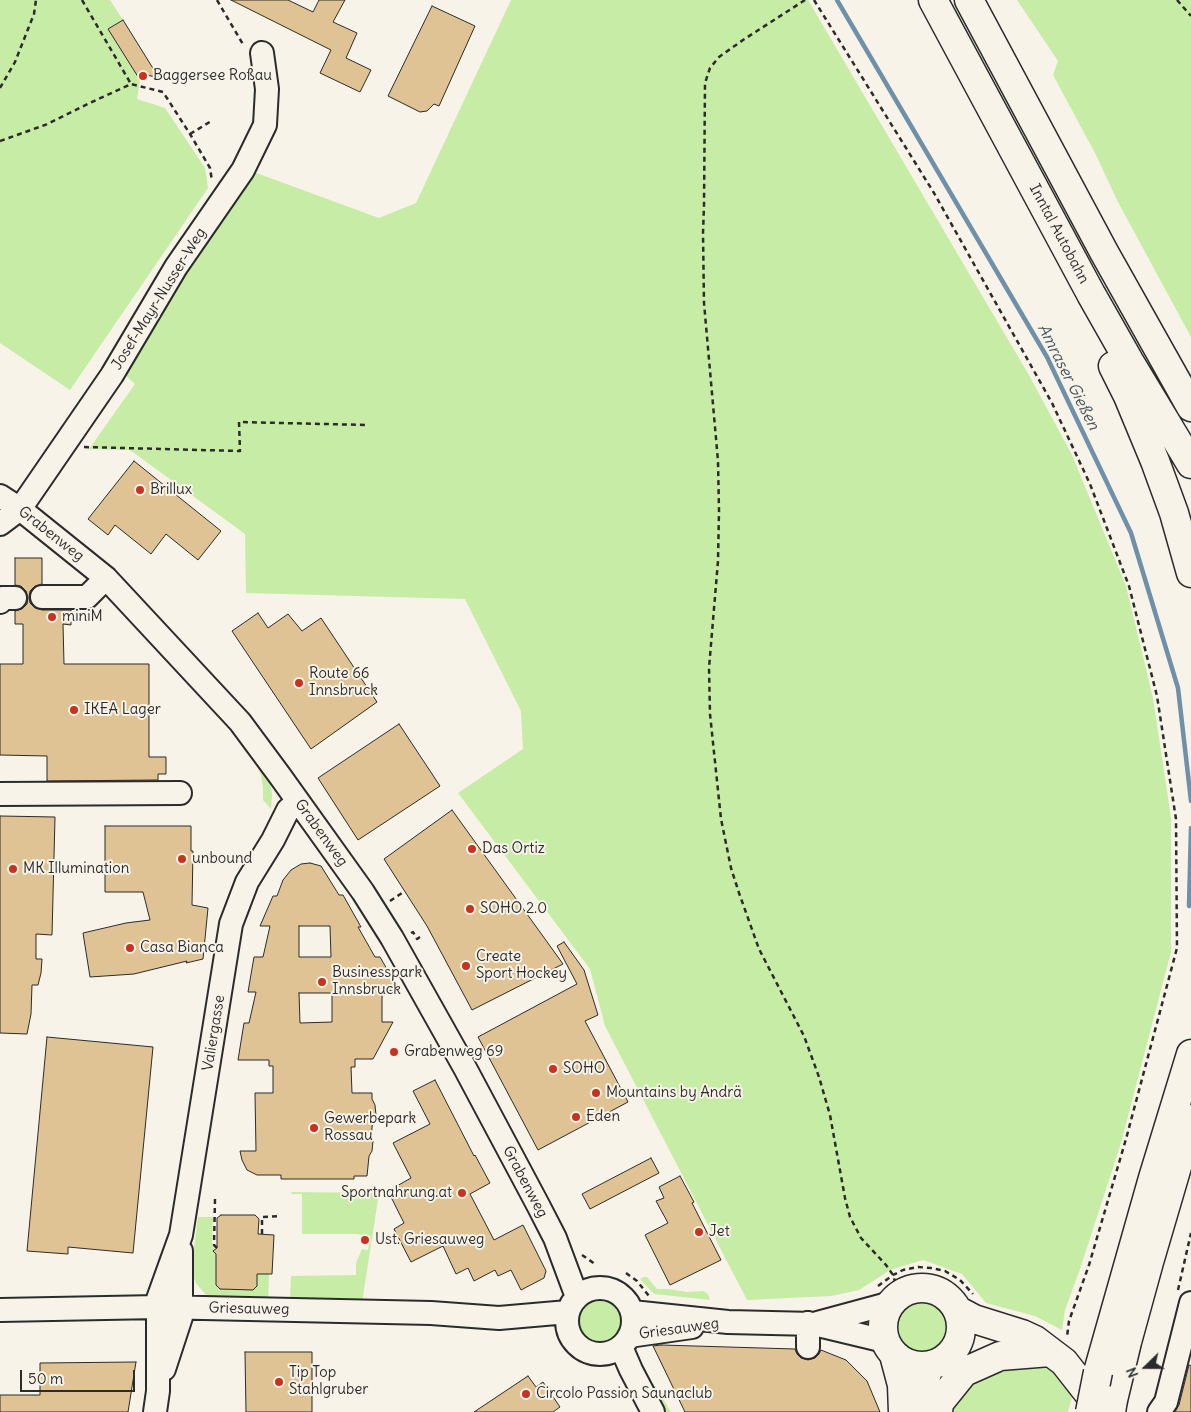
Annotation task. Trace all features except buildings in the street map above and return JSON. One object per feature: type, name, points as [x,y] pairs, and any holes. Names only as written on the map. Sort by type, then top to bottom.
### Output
[{"type":"main road","name":"Inntal Autobahn","points":[[934,0],[1091,294],[1138,377],[1191,464]]},
{"type":"main road","name":"Inntal Autobahn","points":[[969,0],[1104,252],[1191,407]]},
{"type":"main road","points":[[1091,294],[1101,341],[1128,396],[1155,461],[1174,513],[1191,573]]},
{"type":"main road","points":[[1090,1412],[1098,1372],[1190,1054]]},
{"type":"main road","points":[[1108,1408],[1189,1129]]},
{"type":"main road","name":"Griesauweg","points":[[890,1290],[923,1287],[935,1290],[946,1296],[955,1305],[957,1310],[974,1319],[1035,1340],[1057,1357],[1093,1399],[1108,1408]]},
{"type":"main road","points":[[890,1290],[882,1323],[902,1385],[903,1412]]},
{"type":"main road","points":[[916,1412],[941,1360],[959,1342],[962,1329],[957,1310]]},
{"type":"main road","points":[[941,1360],[974,1343],[995,1341],[1024,1344],[1057,1357]]},
{"type":"main road","name":"Griesauweg","points":[[889,1348],[903,1362],[911,1365],[920,1367],[941,1360]]},
{"type":"main road","points":[[938,1412],[939,1403],[964,1372],[1000,1356],[1057,1357]]},
{"type":"street","name":"Josef-Mayr-Nusser-Weg","points":[[0,524],[20,509],[112,375],[176,267],[243,170],[265,125],[267,89],[262,53]]},
{"type":"street","name":"Grabenweg","points":[[0,496],[20,509],[106,578],[240,722],[363,892],[392,938],[465,1068],[555,1238],[577,1307]]},
{"type":"street","points":[[42,598],[87,597],[106,578]]},
{"type":"street","points":[[0,794],[180,793]]},
{"type":"street","name":"Valiergasse","points":[[156,1402],[181,1318],[181,1235],[231,924],[246,882],[273,840],[288,810],[298,801]]},
{"type":"street","points":[[273,840],[302,829],[313,822]]},
{"type":"street","name":"Valiergasse","points":[[156,1402],[158,1299],[181,1235]]},
{"type":"street","points":[[604,1288],[614,1291],[624,1298],[632,1312],[632,1329],[618,1346],[591,1353],[581,1349],[573,1341],[577,1307],[604,1288]]},
{"type":"street","name":"Griesauweg","points":[[811,1323],[890,1290]]},
{"type":"street","points":[[1159,1412],[1166,1402],[1191,1303]]},
{"type":"street","name":"Griesauweg","points":[[0,1310],[158,1307],[431,1313],[499,1318],[577,1307]]},
{"type":"street","name":"Griesauweg","points":[[632,1312],[728,1322],[811,1323],[889,1348]]},
{"type":"street","name":"Griesauweg","points":[[618,1346],[728,1322]]},
{"type":"street","points":[[808,1347],[811,1323]]},
{"type":"street","points":[[618,1346],[640,1412]]},
{"type":"street","points":[[618,1346],[652,1412]]},
{"type":"path","points":[[0,88],[15,62],[34,14],[36,0]]},
{"type":"path","points":[[82,0],[131,84]]},
{"type":"path","points":[[805,0],[719,57],[710,68],[705,83],[704,303],[718,461],[719,503],[718,554],[709,668],[710,714],[721,819],[739,893],[759,949],[804,1036],[820,1077],[830,1115],[850,1217],[861,1238],[886,1265],[890,1290]]},
{"type":"path","points":[[814,0],[934,193],[1052,403],[1090,484],[1129,586],[1157,696],[1176,819],[1177,948],[1126,1139],[1089,1265],[1057,1357]]},
{"type":"path","points":[[1177,0],[1191,16]]},
{"type":"path","points":[[0,141],[45,126],[131,84],[162,92],[210,168],[213,184]]},
{"type":"path","points":[[190,134],[213,120]]},
{"type":"path","points":[[70,436],[84,447],[240,451],[239,422],[368,425]]},
{"type":"path","points":[[389,902],[405,891]]},
{"type":"path","points":[[410,934],[413,932],[417,939],[420,937]]},
{"type":"path","points":[[216,1199],[214,1245],[217,1248]]},
{"type":"path","points":[[262,1234],[262,1217],[280,1216]]},
{"type":"path","points":[[1186,1251],[1191,1252]]},
{"type":"path","points":[[626,1273],[637,1281],[653,1298]]},
{"type":"green space","points":[[0,0],[110,0],[123,20],[108,29],[140,80],[137,99],[165,108],[205,168],[208,188],[70,390],[0,343]]},
{"type":"green space","points":[[511,0],[808,0],[1030,377],[1072,455],[1126,586],[1153,698],[1171,818],[1171,952],[1121,1143],[1065,1310],[1062,1330],[1035,1316],[986,1303],[962,1274],[923,1260],[890,1270],[859,1290],[831,1296],[747,1300],[605,1026],[590,969],[458,793],[523,749],[521,711],[465,599],[246,593],[245,534],[130,450],[89,449],[135,384],[122,372],[251,171],[379,218],[416,203]]},
{"type":"green space","points":[[1017,0],[1191,0],[1191,337],[1118,202],[1095,153],[1053,75],[1058,61]]},
{"type":"green space","points":[[253,757],[270,780],[271,809],[263,800],[261,775]]},
{"type":"green space","points":[[291,1192],[379,1193],[362,1303],[290,1301],[291,1276],[356,1275],[356,1263],[362,1249],[368,1250],[370,1236],[356,1234],[302,1234],[302,1194],[292,1194]]},
{"type":"green space","points":[[198,1217],[213,1217],[212,1245],[219,1257],[216,1259],[216,1285],[220,1289],[253,1290],[257,1286],[257,1274],[269,1274],[268,1302],[217,1300],[205,1294],[196,1283],[191,1271]]},
{"type":"green space","points":[[647,1277],[657,1289],[687,1292],[703,1291],[708,1294],[710,1300],[655,1294],[640,1279]]},
{"type":"green space","points":[[600,1300],[615,1306],[621,1321],[615,1336],[600,1342],[585,1336],[579,1321],[585,1306]]},
{"type":"green space","points":[[918,1300],[928,1300],[938,1304],[946,1312],[950,1327],[946,1342],[938,1350],[928,1354],[918,1354],[908,1350],[900,1342],[896,1332],[896,1322],[900,1312],[908,1304]]},
{"type":"green space","points":[[987,1345],[1006,1347],[1054,1368],[1074,1389],[1068,1412],[929,1412],[933,1390],[943,1376],[958,1368],[968,1353]]},
{"type":"green space","points":[[642,1371],[658,1390],[671,1412],[667,1412],[656,1394],[650,1392]]},
{"type":"waterway","name":"Amraser Gießen","points":[[837,0],[1047,357],[1131,533],[1178,688],[1191,801]]},
{"type":"waterway","name":"Amraser Gießen","points":[[1189,906],[1191,828]]},
{"type":"place","name":"Baggersee Roßau","points":[[143,76]]},
{"type":"place","name":"Brillux","points":[[140,490]]},
{"type":"place","name":"miniM","points":[[52,617]]},
{"type":"place","name":"Route 66 Innsbruck","points":[[299,683]]},
{"type":"place","name":"IKEA Lager","points":[[74,710]]},
{"type":"place","name":"Das Ortiz","points":[[472,849]]},
{"type":"place","name":"unbound","points":[[182,859]]},
{"type":"place","name":"MK Illumination","points":[[13,869]]},
{"type":"place","name":"SOHO 2.0","points":[[470,909]]},
{"type":"place","name":"Casa Bianca","points":[[130,948]]},
{"type":"place","name":"Create Sport Hockey","points":[[466,966]]},
{"type":"place","name":"Businesspark Innsbruck","points":[[322,982]]},
{"type":"place","name":"Grabenweg 69","points":[[394,1052]]},
{"type":"place","name":"SOHO","points":[[553,1069]]},
{"type":"place","name":"Mountains by Andrä","points":[[596,1093]]},
{"type":"place","name":"Eden","points":[[576,1117]]},
{"type":"place","name":"Gewerbepark Rossau","points":[[314,1128]]},
{"type":"place","name":"Sportnahrung.at","points":[[462,1193]]},
{"type":"place","name":"Jet","points":[[699,1232]]},
{"type":"place","name":"Ust. Griesauweg","points":[[365,1240]]},
{"type":"place","name":"Tip Top Stahlgruber","points":[[279,1382]]},
{"type":"place","name":"Circolo Passion Saunaclub","points":[[526,1394]]}]
